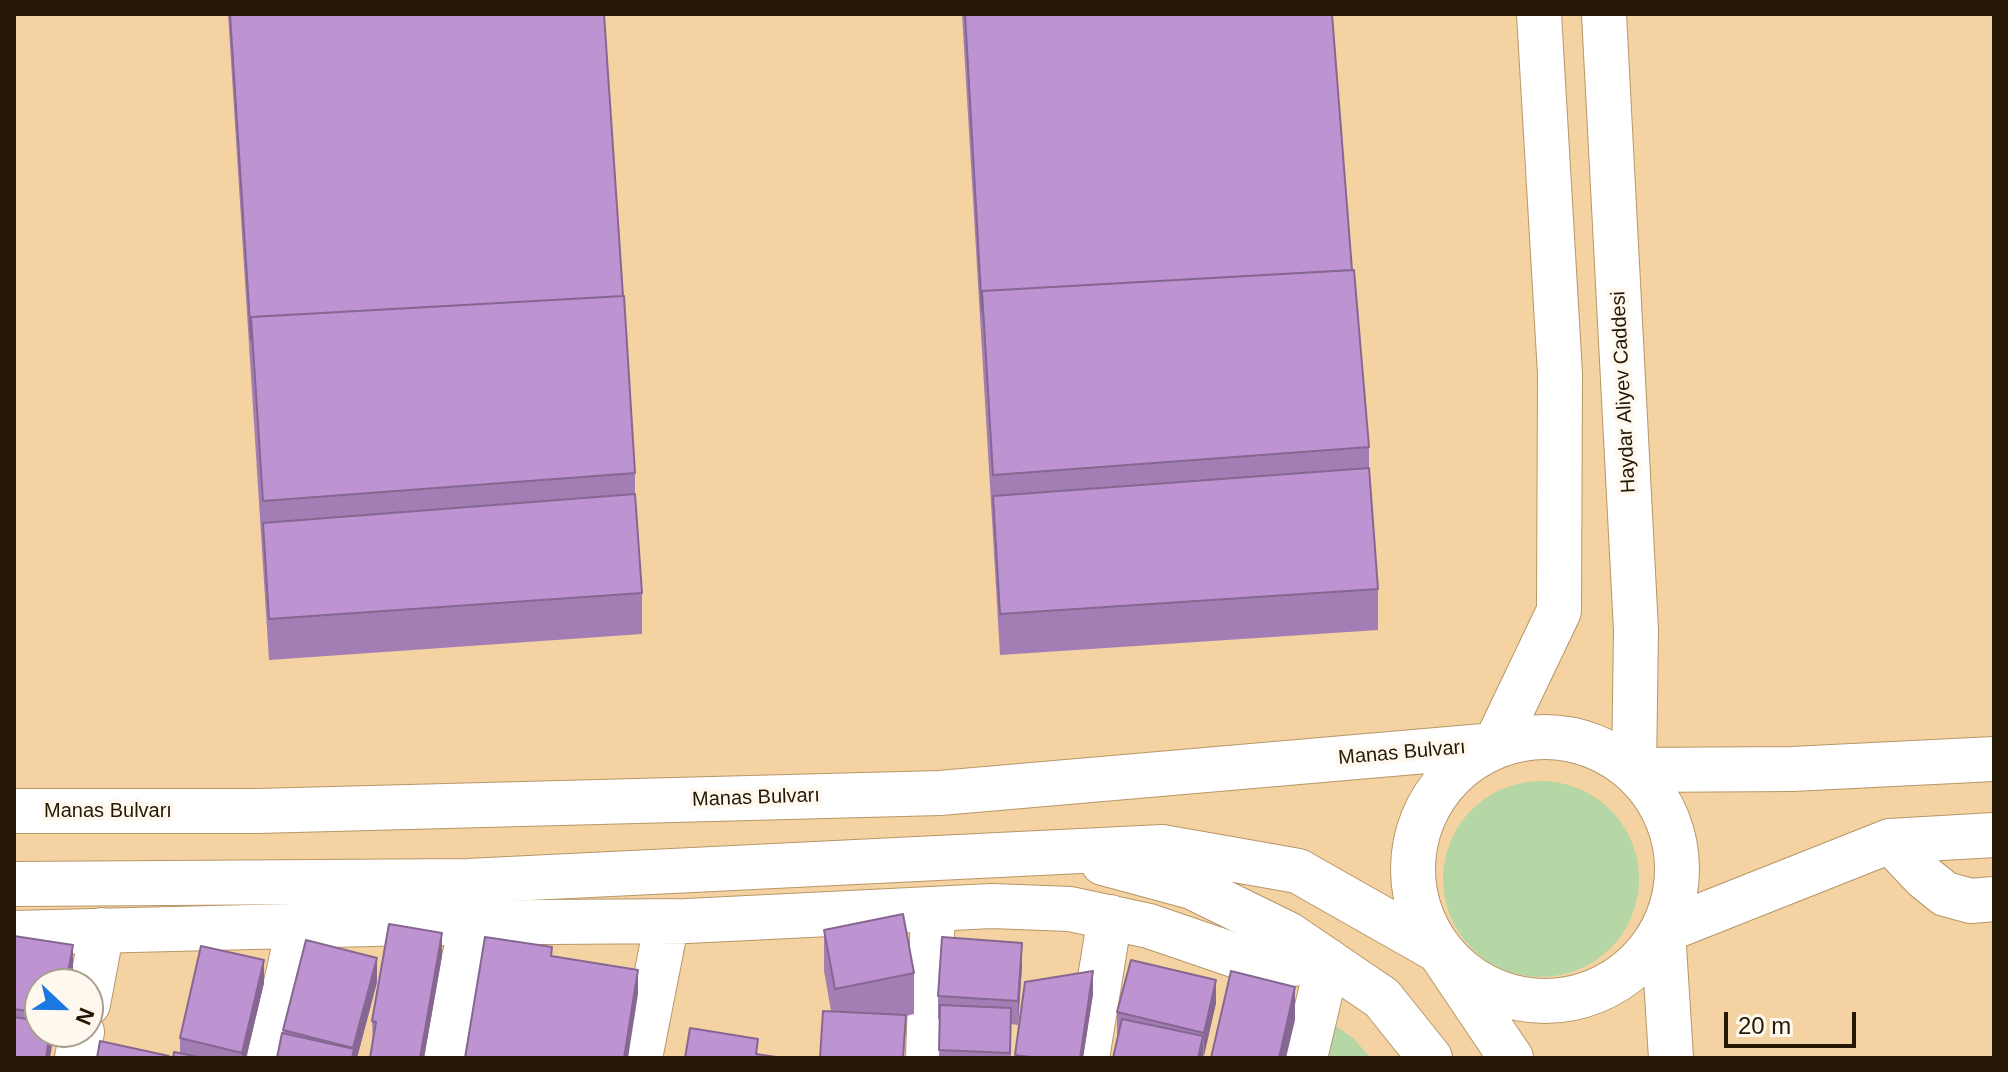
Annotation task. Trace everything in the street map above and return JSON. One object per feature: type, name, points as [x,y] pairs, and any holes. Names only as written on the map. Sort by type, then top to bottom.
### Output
[{"type":"main road","points":[[1495,745],[1559,611],[1560,374],[1539,14]]},
{"type":"main road","name":"Haydar Aliyev Caddesi","points":[[1604,14],[1636,630],[1634,770]]},
{"type":"main road","points":[[14,884],[468,881],[1162,847],[1298,871],[1439,951],[1468,979],[1502,996],[1539,1003],[1578,998],[1614,983],[1638,964],[1663,931],[1671,913],[1677,881],[1674,838],[1657,798],[1634,770],[1596,746],[1572,739],[1534,737],[1495,745],[1458,768],[1436,793],[1417,832],[1412,874],[1420,915],[1439,951],[1511,1058]]},
{"type":"main road","name":"Manas Bulvarı","points":[[14,811],[257,811],[940,793],[1495,745]]},
{"type":"main road","points":[[1634,770],[1792,769],[1994,759]]},
{"type":"main road","points":[[1663,931],[1890,841],[1994,835]]},
{"type":"main road","points":[[1890,841],[1945,894],[1971,901],[1994,899]]},
{"type":"main road","points":[[1070,853],[1192,887],[1288,934],[1382,998],[1430,1058]]},
{"type":"main road","points":[[14,933],[472,922],[667,921],[992,906],[1070,909],[1110,917],[1149,926],[1266,966],[1328,961]]},
{"type":"main road","points":[[928,1058],[933,909]]},
{"type":"main road","points":[[1087,1058],[1110,917]]},
{"type":"main road","points":[[640,1058],[667,921]]},
{"type":"main road","points":[[442,1058],[472,922]]},
{"type":"main road","points":[[269,1058],[299,926]]},
{"type":"main road","points":[[95,968],[102,930]]},
{"type":"main road","points":[[1663,931],[1671,1058]]},
{"type":"main road","points":[[1305,1058],[1328,961]]},
{"type":"green space","points":[[1541,781],[1578,789],[1610,810],[1631,842],[1639,879],[1631,916],[1610,948],[1578,969],[1541,977],[1504,969],[1472,948],[1451,916],[1443,879],[1451,842],[1472,810],[1504,789]]},
{"type":"green space","points":[[1321,1015],[1354,1039],[1371,1058],[1311,1058]]},
{"type":"building","points":[[230,14],[604,14],[623,296],[251,317],[251,339]]},
{"type":"building","points":[[965,14],[1332,14],[1352,270],[982,291],[982,312]]},
{"type":"building","points":[[1354,270],[1369,447],[993,475],[982,291]]},
{"type":"building","points":[[624,296],[635,473],[263,501],[251,317]]},
{"type":"building","points":[[1369,468],[1378,589],[1000,614],[993,496]]},
{"type":"building","points":[[635,494],[642,593],[269,619],[263,523]]},
{"type":"building","points":[[903,914],[914,973],[835,989],[824,930]]},
{"type":"building","points":[[389,924],[442,933],[420,1058],[370,1058],[376,1022],[372,1021]]},
{"type":"building","points":[[14,936],[73,945],[69,968],[24,968],[24,1011],[14,1009]]},
{"type":"building","points":[[485,937],[552,947],[551,956],[638,970],[624,1058],[465,1058]]},
{"type":"building","points":[[942,937],[1022,943],[1018,1001],[938,996]]},
{"type":"building","points":[[306,940],[377,958],[353,1048],[283,1030]]},
{"type":"building","points":[[201,946],[264,960],[242,1053],[180,1038]]},
{"type":"building","points":[[1131,960],[1216,980],[1204,1033],[1117,1012]]},
{"type":"building","points":[[1093,971],[1080,1058],[1015,1055],[1025,982]]},
{"type":"building","points":[[1231,971],[1295,987],[1279,1058],[1211,1058]]},
{"type":"building","points":[[940,1005],[1011,1008],[1010,1053],[939,1050]]},
{"type":"building","points":[[823,1011],[906,1015],[903,1058],[820,1058]]},
{"type":"building","points":[[14,1017],[24,1019],[24,1048],[48,1048],[46,1058],[14,1058]]},
{"type":"building","points":[[1122,1019],[1203,1036],[1198,1058],[1113,1058]]},
{"type":"building","points":[[690,1028],[758,1039],[756,1054],[783,1058],[685,1058]]},
{"type":"building","points":[[282,1033],[354,1049],[352,1058],[277,1058]]},
{"type":"building","points":[[104,1042],[169,1056],[168,1058],[97,1058],[99,1048],[104,1048]]},
{"type":"building","points":[[174,1052],[204,1058],[173,1058]]}]
